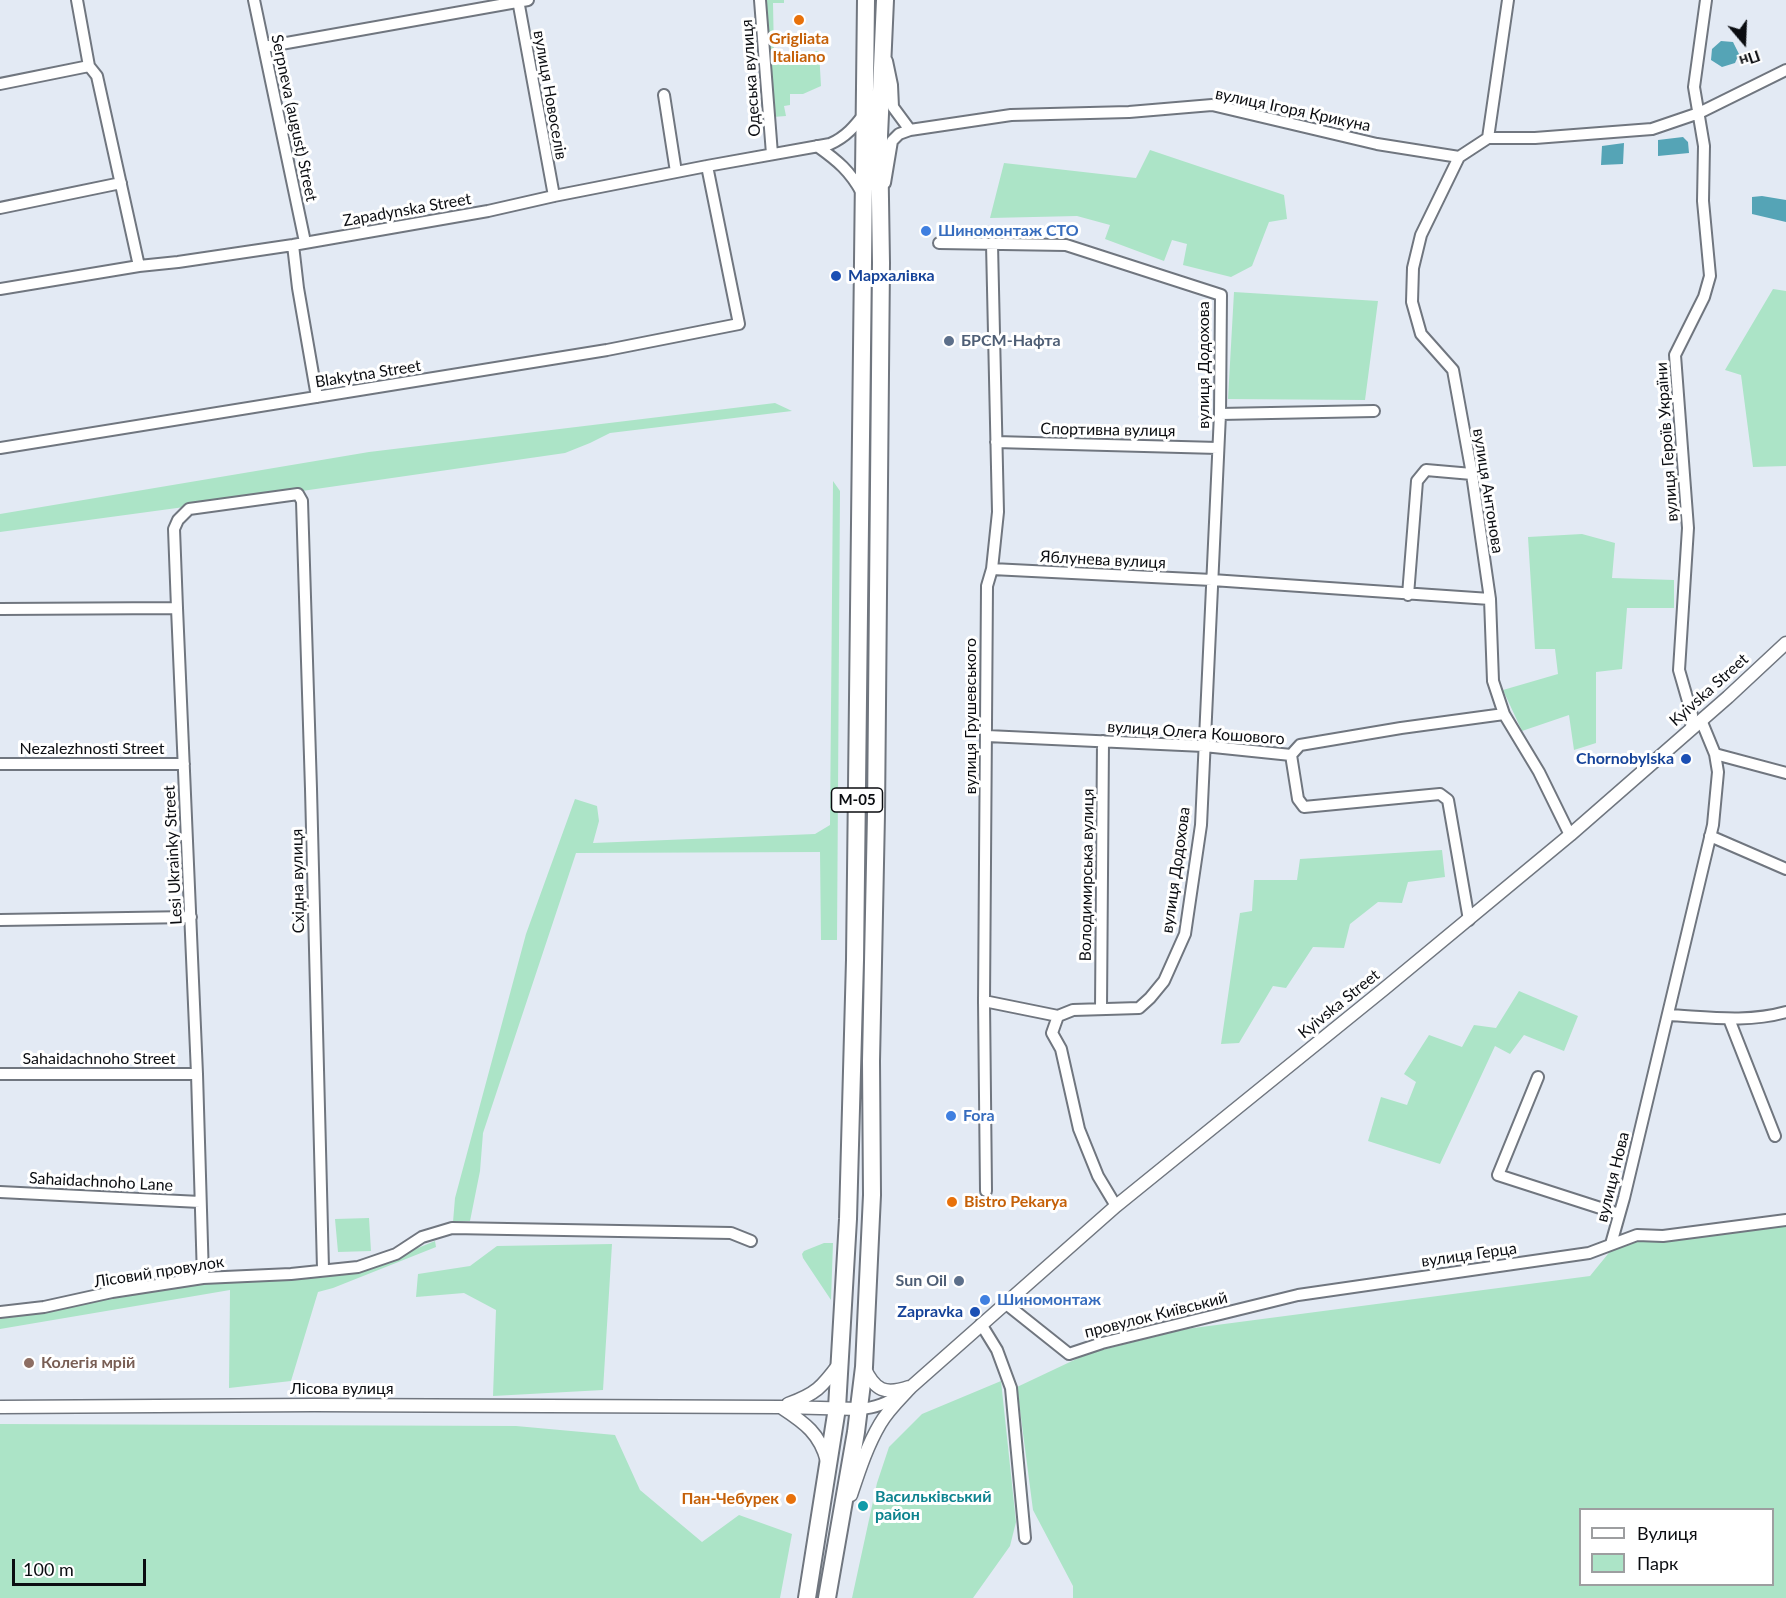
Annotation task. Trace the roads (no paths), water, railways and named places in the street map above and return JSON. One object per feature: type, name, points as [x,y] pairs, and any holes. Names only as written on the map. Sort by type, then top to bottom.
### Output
[{"type":"highway","name":"М-05","points":[[827,1598],[864,1367],[872,1196],[871,1061],[881,263],[872,200],[865,111],[866,0]]},
{"type":"highway","name":"М-05","points":[[807,1598],[837,1408],[848,1219],[854,1064],[872,200],[879,136],[885,0]]},
{"type":"street","points":[[77,0],[89,66],[97,76],[139,266]]},
{"type":"street","name":"Serpneva (august) Street","points":[[254,0],[305,243]]},
{"type":"street","name":"Одеська вулиця","points":[[760,0],[772,154]]},
{"type":"street","points":[[1488,138],[1508,0]]},
{"type":"street","name":"вулиця Героїв України","points":[[1696,725],[1679,670],[1688,528],[1675,355],[1704,297],[1710,276],[1703,201],[1704,146],[1694,87],[1706,0]]},
{"type":"street","points":[[264,47],[521,1]]},
{"type":"street","name":"вулиця Новоселів","points":[[521,1],[554,196]]},
{"type":"street","points":[[817,147],[840,163],[872,200],[889,166],[892,141],[899,134],[910,130],[893,106],[892,85],[883,44]]},
{"type":"street","points":[[0,84],[89,66]]},
{"type":"street","points":[[1459,157],[1488,138],[1535,138],[1652,129],[1699,113],[1786,70]]},
{"type":"street","points":[[664,95],[676,172]]},
{"type":"street","name":"вулиця Ігоря Крикуна","points":[[910,130],[1011,115],[1129,112],[1212,105],[1377,144],[1459,157]]},
{"type":"street","name":"Zapadynska Street","points":[[0,289],[139,266],[305,243],[488,211],[676,172],[817,147],[841,139],[854,128],[865,111]]},
{"type":"street","name":"вулиця Антонова","points":[[1459,157],[1420,235],[1413,268],[1412,302],[1421,334],[1452,370],[1472,474],[1490,599],[1493,681],[1504,714],[1539,772],[1570,835]]},
{"type":"street","name":"Blakytna Street","points":[[0,448],[607,350],[739,324],[707,166]]},
{"type":"street","points":[[0,208],[121,183]]},
{"type":"street","name":"вулиця Додохова","points":[[939,243],[1066,245],[1221,295],[1220,414],[1201,825],[1185,934],[1164,981],[1139,1008],[1073,1010],[1058,1016]]},
{"type":"street","name":"вулиця Грушевського","points":[[986,1191],[984,810],[987,736],[987,586],[992,569],[998,512],[992,244]]},
{"type":"street","points":[[293,245],[317,397]]},
{"type":"street","points":[[1220,414],[1374,411]]},
{"type":"street","name":"Спортивна вулиця","points":[[996,442],[1218,448]]},
{"type":"street","points":[[1408,594],[1417,481],[1426,470],[1472,474]]},
{"type":"street","name":"Lesi Ukrainky Street","points":[[203,1278],[191,917],[174,529],[178,520],[189,509],[298,494]]},
{"type":"street","name":"Східна вулиця","points":[[298,494],[302,501],[308,686],[323,1269]]},
{"type":"street","name":"Яблунева вулиця","points":[[992,569],[1212,580]]},
{"type":"street","points":[[1212,580],[1490,599]]},
{"type":"street","points":[[0,609],[177,608]]},
{"type":"street","name":"Kyivska Street","points":[[840,1526],[866,1452],[881,1422],[911,1387],[1116,1206],[1469,920],[1570,835],[1786,643]]},
{"type":"street","name":"вулиця Олега Кошового","points":[[987,736],[1204,746],[1291,755],[1300,745],[1504,714]]},
{"type":"street","name":"вулиця Нова","points":[[1611,1244],[1713,825],[1718,772],[1715,754],[1696,725]]},
{"type":"street","name":"Володимирська вулиця","points":[[1101,1008],[1103,741]]},
{"type":"street","points":[[1715,754],[1786,773]]},
{"type":"street","points":[[1291,755],[1298,799],[1304,807],[1440,794],[1448,800],[1469,920]]},
{"type":"street","name":"Nezalezhnosti Street","points":[[0,764],[184,764]]},
{"type":"street","points":[[1710,836],[1786,869]]},
{"type":"street","points":[[0,920],[191,917]]},
{"type":"street","points":[[984,1001],[1058,1016],[1052,1033],[1061,1049],[1079,1129],[1098,1176],[1116,1206]]},
{"type":"street","points":[[1668,1015],[1729,1019],[1769,1016],[1786,1012]]},
{"type":"street","points":[[1729,1019],[1775,1136]]},
{"type":"street","name":"Sahaidachnoho Street","points":[[0,1074],[197,1074]]},
{"type":"street","points":[[1538,1077],[1498,1175],[1619,1214]]},
{"type":"street","name":"Sahaidachnoho Lane","points":[[0,1192],[200,1202]]},
{"type":"street","name":"вулиця Нова","points":[[1611,1244],[1637,1235],[1663,1236],[1786,1220]]},
{"type":"street","name":"Лісовий провулок","points":[[0,1312],[44,1307],[112,1292],[203,1278],[291,1274],[358,1267],[396,1254],[422,1238],[452,1228],[731,1233],[751,1241]]},
{"type":"street","name":"вулиця Герца","points":[[1330,1291],[1589,1253],[1611,1244]]},
{"type":"street","name":"провулок Київський","points":[[1005,1303],[1068,1354],[1102,1343],[1286,1298],[1330,1291]]},
{"type":"street","points":[[981,1324],[997,1350],[1011,1388],[1025,1538]]},
{"type":"street","points":[[781,1407],[807,1398],[824,1384],[841,1360]]},
{"type":"street","points":[[864,1367],[877,1386],[884,1391],[895,1392],[911,1387]]},
{"type":"street","points":[[859,1409],[886,1403],[911,1387]]},
{"type":"street","name":"Лісова вулиця","points":[[0,1407],[781,1407],[859,1409]]},
{"type":"street","points":[[781,1407],[803,1421],[812,1431],[820,1441],[828,1463]]},
{"type":"water","points":[[1721,41],[1733,42],[1739,54],[1735,63],[1722,67],[1711,60],[1712,49]]},
{"type":"water","points":[[1683,137],[1688,142],[1689,153],[1658,156],[1658,140]]},
{"type":"water","points":[[1624,143],[1623,164],[1601,165],[1602,146]]},
{"type":"water","points":[[1762,196],[1786,200],[1786,222],[1752,214],[1752,197]]},
{"type":"place","name":"Grigliata Italiano","points":[[799,20]]},
{"type":"place","name":"Шиномонтаж СТО","points":[[926,231]]},
{"type":"place","name":"Мархалівка","points":[[836,276]]},
{"type":"place","name":"БРСМ-Нафта","points":[[949,341]]},
{"type":"place","name":"Chornobylska","points":[[1686,759]]},
{"type":"place","name":"Fora","points":[[951,1116]]},
{"type":"place","name":"Bistro Pekarya","points":[[952,1202]]},
{"type":"place","name":"Sun Oil","points":[[959,1281]]},
{"type":"place","name":"Шиномонтаж","points":[[985,1300]]},
{"type":"place","name":"Zapravka","points":[[975,1312]]},
{"type":"place","name":"Колегія мрій","points":[[29,1363]]},
{"type":"place","name":"Пан-Чебурек","points":[[791,1499]]},
{"type":"place","name":"Васильківський район","points":[[863,1506]]}]
